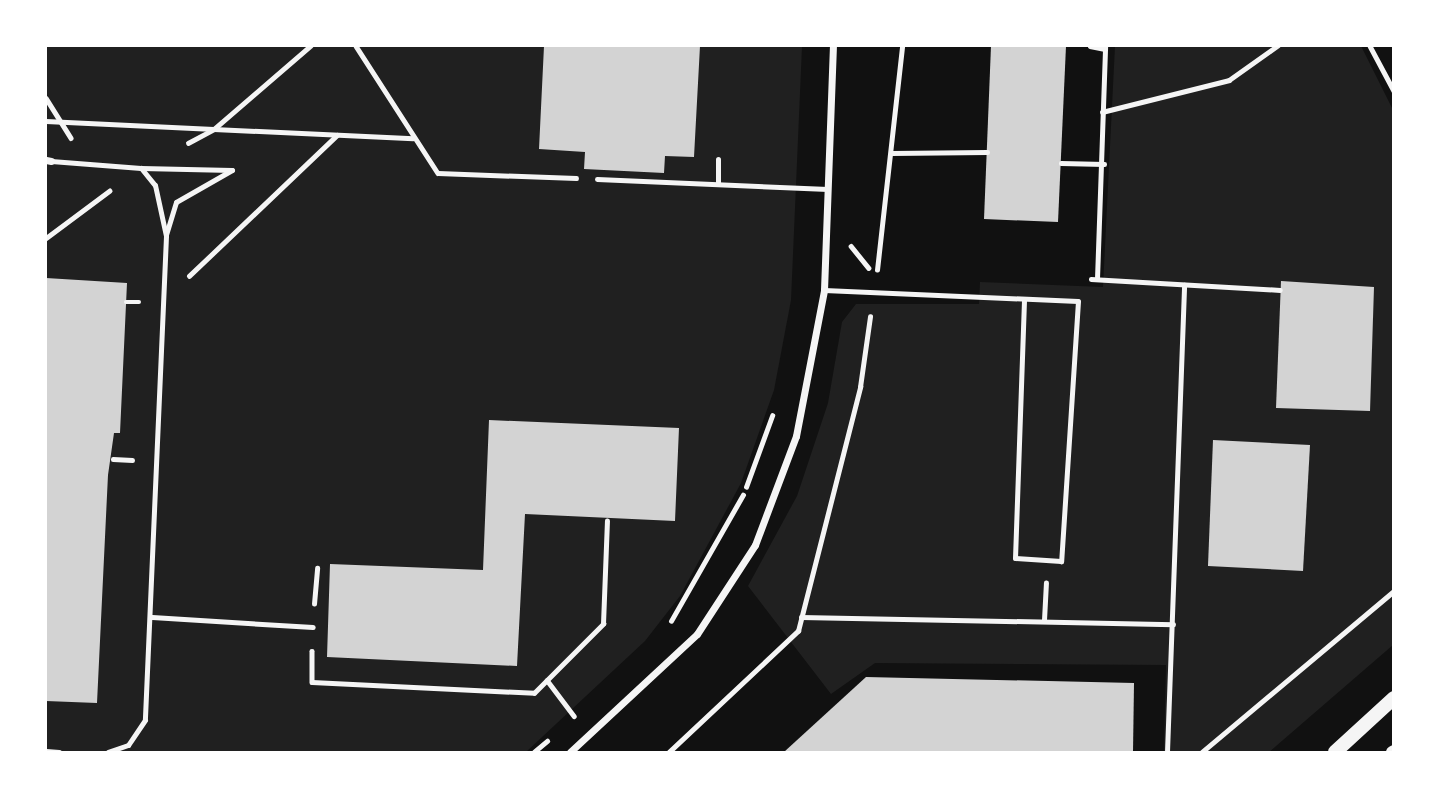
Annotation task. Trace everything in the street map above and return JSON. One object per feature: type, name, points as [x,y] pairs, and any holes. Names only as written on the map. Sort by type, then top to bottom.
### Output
[{"type":"main road","points":[[1335,752],[1394,698]]},
{"type":"street","points":[[570,752],[697,634],[755,545],[796,436],[824,290],[833,46]]},
{"type":"lane","points":[[718,159],[718,184]]},
{"type":"lane","points":[[48,161],[141,168],[232,170],[176,202],[166,236],[152,617],[145,720],[128,746],[108,752]]},
{"type":"lane","points":[[141,168],[155,185],[166,236]]},
{"type":"lane","points":[[597,179],[828,189]]},
{"type":"lane","points":[[824,290],[1078,301],[1061,561],[1015,558],[1024,299]]},
{"type":"lane","points":[[152,617],[313,627]]},
{"type":"lane","points":[[46,751],[59,752]]},
{"type":"path","points":[[214,130],[310,46]]},
{"type":"path","points":[[356,46],[438,173],[597,179]]},
{"type":"path","points":[[669,752],[798,631],[860,387],[874,292],[902,46]]},
{"type":"path","points":[[1090,46],[1105,47],[1102,112],[1104,164],[1097,279]]},
{"type":"path","points":[[1102,112],[1229,80],[1277,46]]},
{"type":"path","points":[[1370,46],[1394,91]]},
{"type":"path","points":[[46,98],[57,121],[93,163]]},
{"type":"path","points":[[46,121],[413,138]]},
{"type":"path","points":[[162,303],[337,135]]},
{"type":"path","points":[[891,153],[987,152]]},
{"type":"path","points":[[1061,163],[1104,164]]},
{"type":"path","points":[[1167,752],[1184,285]]},
{"type":"path","points":[[667,628],[743,496],[775,406]]},
{"type":"path","points":[[317,568],[312,682],[534,693],[603,624],[607,521]]},
{"type":"path","points":[[1044,620],[1047,572]]},
{"type":"path","points":[[1202,752],[1394,591]]},
{"type":"path","points":[[801,617],[1173,624]]},
{"type":"path","points":[[547,680],[574,716]]},
{"type":"path","points":[[564,725],[583,707]]},
{"type":"path","points":[[534,752],[554,734]]},
{"type":"shaded area","points":[[46,46],[802,46],[791,300],[774,390],[741,483],[680,596],[645,641],[526,752],[46,752]]},
{"type":"shaded area","points":[[1115,46],[1361,46],[1393,110],[1393,645],[1269,752],[1164,752],[1166,665],[875,663],[831,694],[748,586],[797,496],[828,403],[842,322],[856,304],[979,304],[980,282],[1103,287]]},
{"type":"building","points":[[544,46],[700,46],[694,157],[665,156],[664,173],[584,169],[585,152],[539,149]]},
{"type":"building","points":[[991,46],[1066,46],[1058,222],[984,219]]},
{"type":"building","points":[[46,278],[127,283],[120,433],[114,433],[108,475],[97,703],[46,701]]},
{"type":"building","points":[[1281,281],[1374,287],[1370,411],[1276,408]]},
{"type":"building","points":[[489,420],[679,428],[675,521],[525,514],[517,666],[327,657],[330,564],[483,570]]},
{"type":"building","points":[[1213,440],[1310,445],[1303,571],[1208,566]]},
{"type":"building","points":[[866,677],[1134,683],[1133,752],[784,752]]}]
